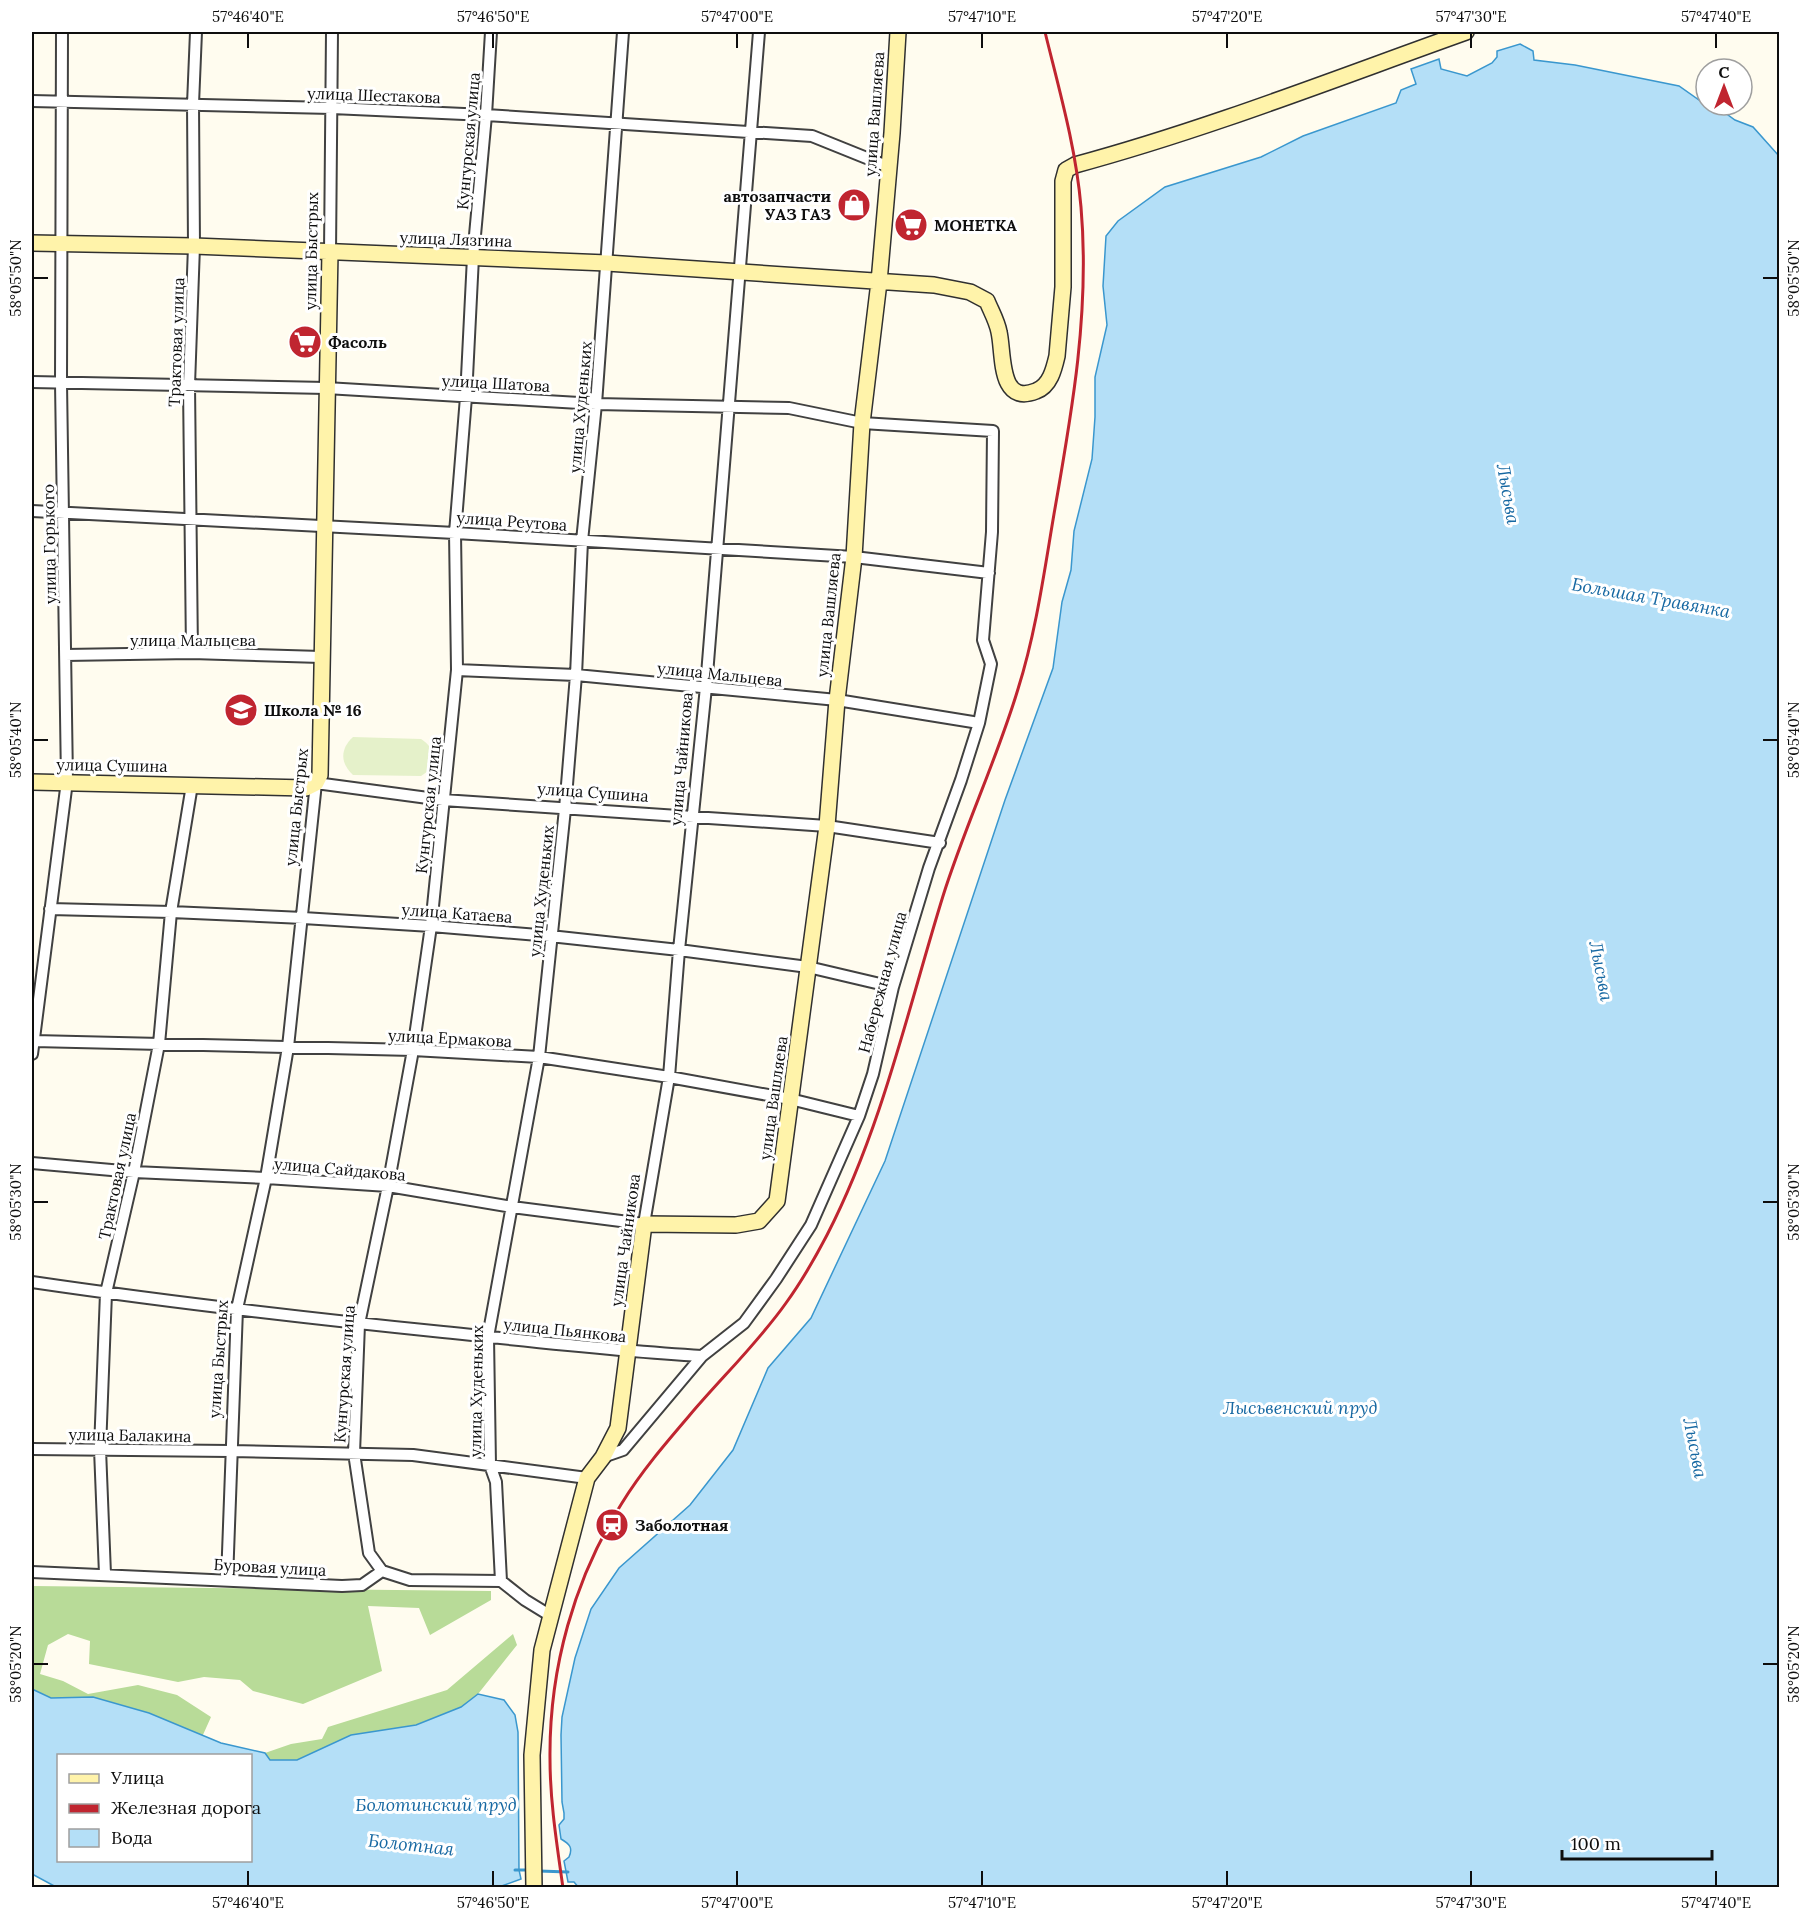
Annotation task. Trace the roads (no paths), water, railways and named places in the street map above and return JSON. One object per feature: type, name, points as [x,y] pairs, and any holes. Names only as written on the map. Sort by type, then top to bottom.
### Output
[{"type":"street","name":"улица Горького","points":[[32,1054],[67,781],[61,383],[62,32]]},
{"type":"street","name":"Трактовая улица","points":[[192,653],[189,385],[194,246],[193,104],[196,32]]},
{"type":"street","name":"улица Быстрых","points":[[227,1580],[237,1309],[266,1178],[288,1047],[316,783],[320,775],[332,32]]},
{"type":"street","name":"Кунгурская улица","points":[[382,1571],[369,1553],[354,1453],[359,1324],[413,1050],[431,926],[457,670],[455,533],[491,32]]},
{"type":"street","name":"улица Худеньких","points":[[501,1581],[496,1482],[490,1465],[488,1337],[539,1057],[565,808],[576,675],[582,541],[596,404],[623,32]]},
{"type":"street","name":"улица Чайникова","points":[[588,1478],[603,1457],[618,1428],[644,1224],[669,1077],[679,950],[706,687],[715,550],[759,32]]},
{"type":"street","name":"улица Вашляева","points":[[644,1224],[736,1225],[759,1221],[777,1201],[827,826],[837,700],[854,558],[861,423],[879,282],[898,32]]},
{"type":"street","name":"улица Лязгина","points":[[32,243],[194,246],[607,263],[934,285],[970,292],[987,301],[999,328],[1006,380],[1011,388],[1025,394],[1039,391],[1045,386],[1050,377],[1059,341],[1063,287],[1063,181],[1066,170],[1075,165],[1149,144],[1466,32]]},
{"type":"street","name":"улица Шестакова","points":[[32,101],[332,108],[486,115],[812,136],[889,167]]},
{"type":"street","name":"улица Шатова","points":[[32,382],[326,388],[596,404],[789,408],[861,423],[993,431]]},
{"type":"street","name":"Набережная улица","points":[[603,1457],[623,1450],[702,1356],[744,1323],[811,1225],[859,1116],[873,1074],[894,987],[929,868],[940,843],[979,723],[991,664],[983,640],[992,532],[993,431]]},
{"type":"street","name":"улица Реутова","points":[[32,511],[455,533],[854,558],[989,573]]},
{"type":"street","name":"улица Мальцева","points":[[65,655],[192,653],[321,657]]},
{"type":"street","name":"улица Мальцева","points":[[457,670],[576,675],[837,700],[979,723]]},
{"type":"street","name":"улица Сушина","points":[[32,782],[306,788],[316,783],[443,800],[827,826],[940,843]]},
{"type":"street","name":"Трактовая улица","points":[[105,1574],[100,1449],[106,1293],[134,1173],[159,1044],[171,912],[192,785]]},
{"type":"street","name":"улица Катаева","points":[[50,909],[303,918],[550,936],[808,967],[894,987]]},
{"type":"street","name":"улица Ермакова","points":[[34,1041],[413,1050],[539,1057],[790,1099],[859,1116]]},
{"type":"street","name":"улица Сайдакова","points":[[32,1163],[134,1173],[388,1186],[512,1207],[644,1224]]},
{"type":"street","name":"улица Пьянкова","points":[[32,1282],[359,1324],[628,1352],[702,1356]]},
{"type":"street","name":"улица Балакина","points":[[32,1449],[413,1455],[588,1478]]},
{"type":"street","points":[[534,1887],[532,1755],[542,1650],[588,1478]]},
{"type":"street","name":"Буровая улица","points":[[32,1572],[342,1586],[362,1585],[382,1571]]},
{"type":"street","points":[[382,1571],[410,1580],[501,1581],[525,1600],[551,1616]]},
{"type":"water","name":"Лысьвенский пруд","points":[[1520,44],[1533,51],[1534,60],[1575,65],[1679,86],[1694,96],[1694,117],[1731,117],[1753,127],[1779,156],[1779,1887],[579,1888],[574,1882],[568,1882],[564,1861],[569,1857],[571,1849],[561,1839],[559,1825],[564,1819],[561,1735],[562,1717],[575,1658],[591,1609],[619,1568],[690,1505],[733,1450],[768,1368],[811,1318],[885,1161],[1005,800],[1053,668],[1062,602],[1071,570],[1074,531],[1092,459],[1095,377],[1107,325],[1103,286],[1106,236],[1118,221],[1165,187],[1261,157],[1303,136],[1396,103],[1401,90],[1416,84],[1411,69],[1439,59],[1441,69],[1467,76],[1492,63],[1497,57],[1497,51]]},
{"type":"water","name":"Болотинский пруд","points":[[32,1689],[51,1698],[93,1697],[149,1713],[221,1743],[265,1753],[270,1760],[297,1760],[351,1735],[416,1725],[461,1707],[478,1694],[504,1700],[515,1715],[518,1732],[519,1870],[521,1879],[496,1888],[56,1887],[32,1874]]},
{"type":"waterway","name":"Болотная","points":[[515,1870],[529,1870]]},
{"type":"waterway","name":"Болотная","points":[[539,1871],[568,1872]]},
{"type":"railway","points":[[563,1888],[551,1791],[551,1725],[560,1658],[568,1626],[590,1562],[605,1532],[637,1480],[701,1402],[775,1318],[803,1278],[827,1235],[879,1111],[943,896],[1001,741],[1030,646],[1073,399],[1083,284],[1079,185],[1045,32]]},
{"type":"place","name":"автозапчасти УАЗ ГАЗ","points":[[854,205]]},
{"type":"place","name":"МОНЕТКА","points":[[911,225]]},
{"type":"place","name":"Фасоль","points":[[305,342]]},
{"type":"place","name":"Школа № 16","points":[[241,710]]},
{"type":"place","name":"Заболотная","points":[[612,1525]]},
{"type":"water label","name":"Лысьва","points":[[1508,494]]},
{"type":"water label","name":"Большая Травянка","points":[[1651,598]]},
{"type":"water label","name":"Лысьва","points":[[1601,971]]},
{"type":"water label","name":"Лысьва","points":[[1695,1448]]}]
